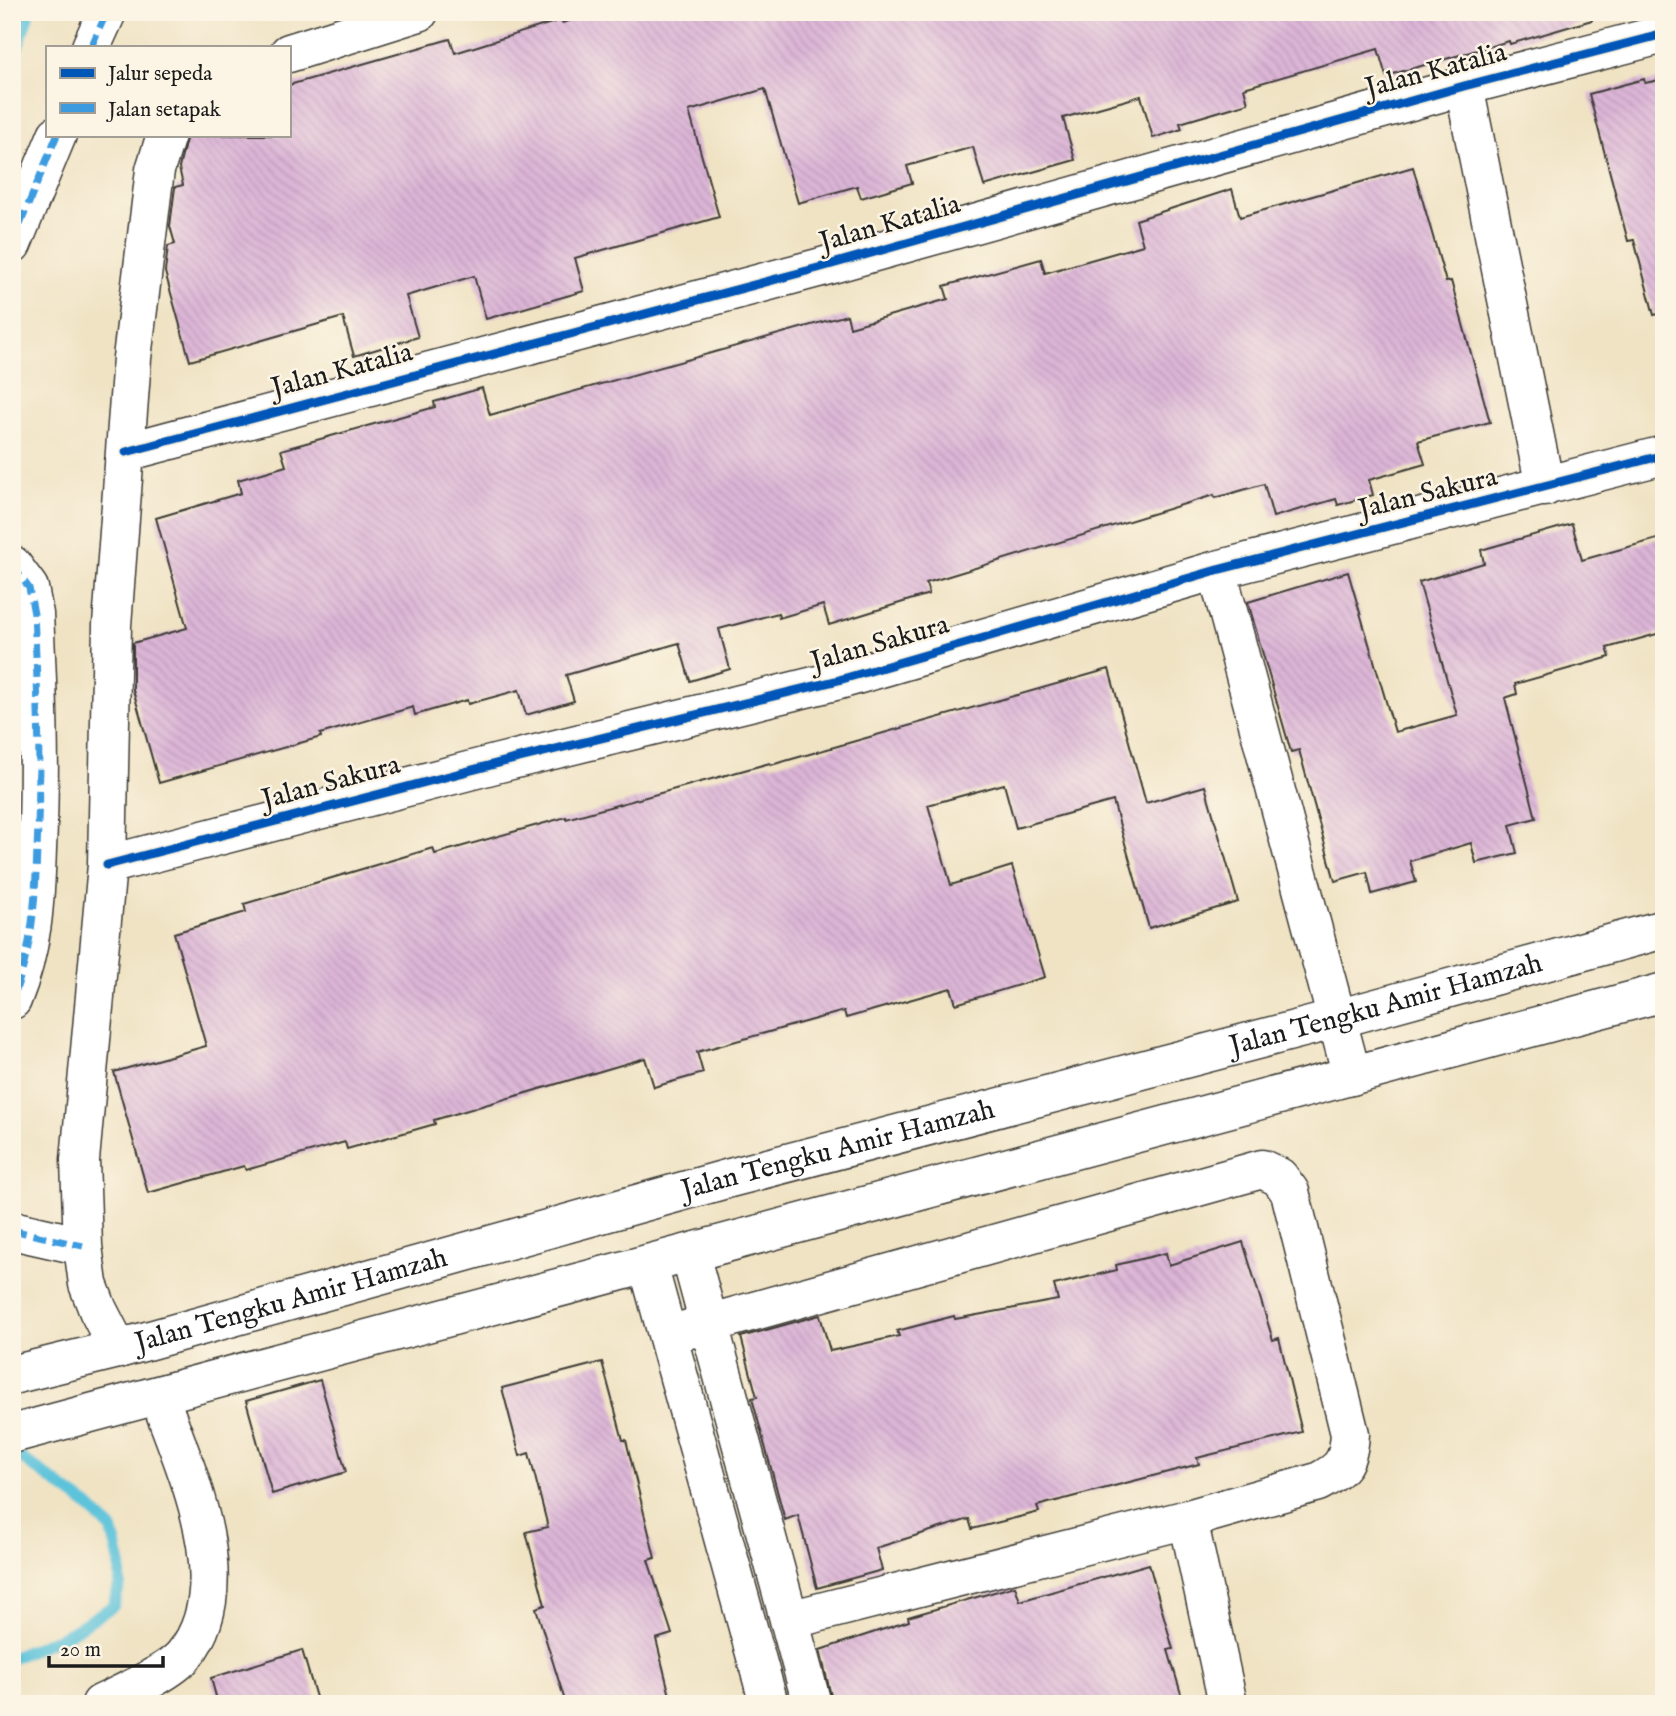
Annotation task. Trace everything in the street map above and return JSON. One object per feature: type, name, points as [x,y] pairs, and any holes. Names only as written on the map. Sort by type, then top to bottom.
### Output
[{"type":"street","points":[[91,46],[107,12]]},
{"type":"street","points":[[290,53],[419,12]]},
{"type":"street","name":"Jalan Katalia","points":[[126,452],[804,272],[1464,86],[1664,34]]},
{"type":"street","points":[[1464,86],[1545,488]]},
{"type":"street","points":[[12,244],[57,136]]},
{"type":"street","points":[[118,1349],[88,1284],[83,1246],[80,1160],[107,865],[113,625],[132,358],[155,170],[166,136]]},
{"type":"street","name":"Jalan Sakura","points":[[107,865],[512,760],[839,680],[1217,570],[1664,456]]},
{"type":"street","points":[[12,565],[29,589],[34,614],[41,771],[35,909],[25,970],[12,1000]]},
{"type":"street","points":[[1217,570],[1352,1076]]},
{"type":"street","name":"Jalan Tengku Amir Hamzah","points":[[17,1373],[118,1349],[743,1175],[1337,1019],[1664,929]]},
{"type":"street","name":"Jalan Tengku Amir Hamzah","points":[[12,1434],[1664,992]]},
{"type":"street","points":[[668,1335],[1262,1169],[1271,1171],[1285,1183],[1290,1192],[1350,1434],[1348,1456],[1337,1472],[1318,1482],[1188,1519],[789,1620]]},
{"type":"street","points":[[12,1230],[83,1246]]},
{"type":"street","points":[[690,1254],[812,1704]]},
{"type":"street","points":[[648,1265],[769,1704]]},
{"type":"street","points":[[101,1704],[137,1687],[183,1657],[203,1622],[210,1565],[200,1513],[159,1396]]},
{"type":"street","points":[[1188,1519],[1228,1704]]},
{"type":"building","points":[[601,12],[1590,12],[1592,20],[1386,76],[1378,49],[1244,88],[1248,103],[1180,123],[1182,129],[1153,138],[1141,96],[1063,118],[1075,160],[984,186],[973,147],[907,166],[912,183],[861,198],[857,186],[798,203],[765,89],[689,111],[719,217],[575,258],[584,291],[486,319],[474,276],[406,296],[418,337],[354,356],[343,317],[190,361],[165,272],[168,246],[175,244],[170,226],[175,187],[183,185],[179,168],[187,136],[290,136],[290,85],[450,39],[455,53],[561,20],[562,23]]},
{"type":"building","points":[[1644,79],[1645,83],[1664,79],[1664,313],[1654,315],[1634,240],[1628,241],[1589,94]]},
{"type":"building","points":[[1413,167],[1446,282],[1451,281],[1490,422],[1418,441],[1425,464],[1369,480],[1373,495],[1338,505],[1336,499],[1273,517],[1264,484],[1215,498],[1214,495],[926,583],[929,594],[829,625],[823,605],[779,618],[778,613],[719,629],[730,669],[690,681],[679,643],[566,675],[574,701],[526,715],[519,690],[468,704],[467,700],[415,715],[413,707],[320,734],[321,737],[159,783],[133,690],[133,643],[187,628],[156,518],[241,493],[238,480],[286,466],[281,450],[435,407],[434,402],[482,388],[490,415],[847,315],[850,327],[948,299],[944,286],[1041,259],[1045,273],[1143,245],[1136,220],[1232,189],[1240,217]]},
{"type":"building","points":[[1572,524],[1582,560],[1664,537],[1664,632],[1607,648],[1610,657],[1515,684],[1517,694],[1505,698],[1536,818],[1510,825],[1517,853],[1476,863],[1471,843],[1410,861],[1416,882],[1372,894],[1367,872],[1335,881],[1299,750],[1291,752],[1248,602],[1348,572],[1395,732],[1457,715],[1419,582],[1484,563],[1481,550]]},
{"type":"building","points":[[1109,669],[1146,803],[1205,786],[1238,902],[1149,928],[1113,801],[1016,828],[1004,784],[928,805],[951,885],[1012,866],[1045,977],[956,1004],[951,988],[846,1018],[844,1011],[697,1052],[703,1073],[654,1087],[645,1058],[434,1120],[435,1124],[347,1149],[345,1142],[246,1170],[244,1166],[148,1193],[114,1072],[206,1046],[174,933],[246,912],[244,904],[433,848],[435,854],[566,817],[770,763],[771,765]]},
{"type":"building","points":[[1243,1242],[1273,1340],[1279,1338],[1302,1432],[1197,1458],[1199,1464],[1037,1506],[1039,1512],[972,1529],[969,1519],[876,1548],[882,1570],[817,1588],[798,1515],[785,1520],[752,1398],[757,1397],[741,1337],[820,1315],[830,1351],[899,1336],[897,1331],[954,1316],[955,1319],[1058,1300],[1054,1285],[1117,1270],[1116,1265],[1166,1253],[1169,1265]]},
{"type":"building","points":[[602,1362],[623,1440],[626,1440],[655,1558],[648,1560],[672,1634],[656,1639],[672,1704],[566,1704],[536,1608],[545,1605],[526,1532],[548,1527],[529,1453],[520,1456],[502,1388]]},
{"type":"building","points":[[320,1380],[346,1472],[272,1494],[246,1401]]},
{"type":"building","points":[[1149,1564],[1173,1649],[1168,1650],[1184,1704],[833,1704],[820,1650],[909,1621],[908,1617],[1015,1586],[1020,1601]]},
{"type":"building","points":[[302,1650],[318,1704],[218,1704],[211,1678]]},
{"type":"waterway","points":[[12,64],[29,12]]},
{"type":"waterway","points":[[12,1451],[88,1506],[112,1530],[120,1562],[120,1584],[113,1606],[70,1633],[12,1658]]},
{"type":"marked path","points":[[91,46],[107,12]]},
{"type":"marked path","points":[[12,244],[57,136]]},
{"type":"marked path","points":[[12,565],[29,588],[34,614],[39,760],[34,907],[29,944],[12,1000]]},
{"type":"marked path","points":[[12,1230],[83,1246]]},
{"type":"cycle path","points":[[126,452],[818,268],[1464,86],[1664,34]]},
{"type":"cycle path","points":[[107,865],[499,763],[839,680],[1217,570],[1664,455]]}]
